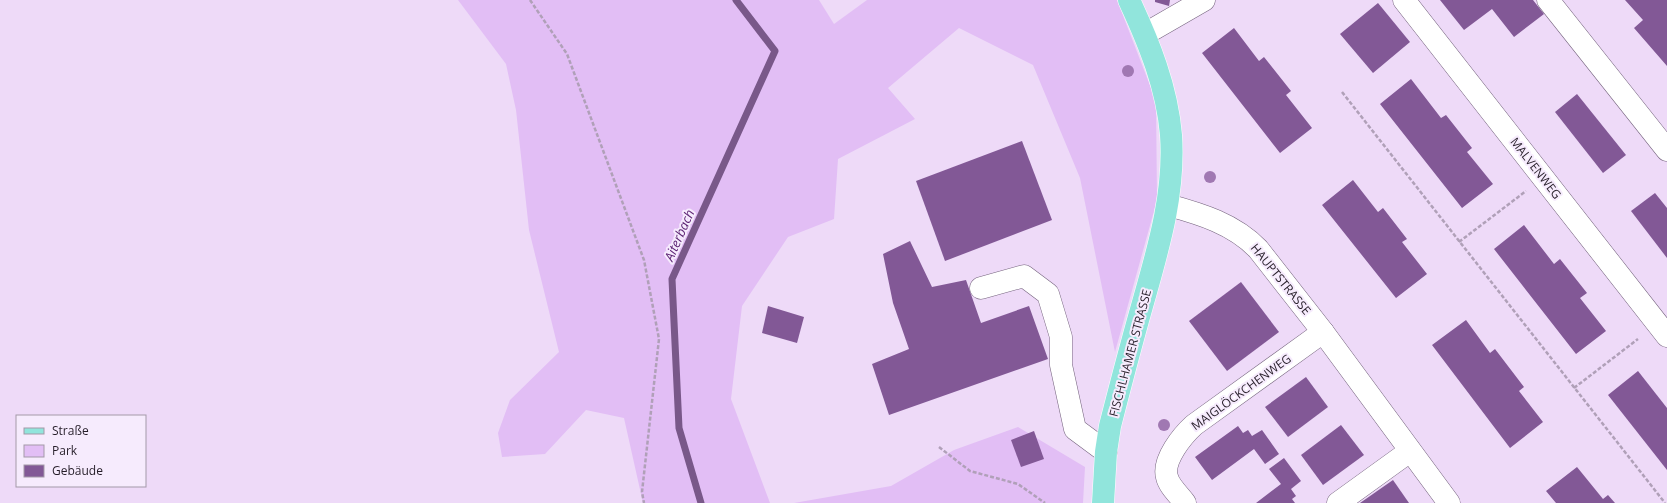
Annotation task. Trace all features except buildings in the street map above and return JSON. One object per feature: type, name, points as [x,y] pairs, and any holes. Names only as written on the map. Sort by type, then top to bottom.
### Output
[{"type":"main road","points":[[1129,0],[1145,34],[1167,106],[1170,128],[1171,174],[1168,205]]},
{"type":"main road","name":"FISCHLHAMER STRASSE","points":[[1103,503],[1106,452],[1117,397],[1160,243],[1168,205]]},
{"type":"street","points":[[1145,34],[1204,0]]},
{"type":"street","name":"MALVENWEG","points":[[1404,0],[1667,336]]},
{"type":"street","points":[[1548,0],[1667,150]]},
{"type":"street","name":"HAUPTSTRASSE","points":[[1168,205],[1214,220],[1248,239],[1323,332],[1449,503]]},
{"type":"street","points":[[981,288],[1024,276],[1048,294],[1060,337],[1061,365],[1075,429],[1106,452]]},
{"type":"street","name":"MAIGLÖCKCHENWEG","points":[[1184,503],[1166,476],[1167,468],[1176,445],[1184,435],[1194,425],[1323,332]]},
{"type":"street","points":[[1338,503],[1410,451]]},
{"type":"path","points":[[530,0],[567,54],[644,260],[658,339],[642,492],[644,503]]},
{"type":"path","points":[[1342,92],[1665,503]]},
{"type":"path","points":[[1459,242],[1511,202]]},
{"type":"path","points":[[1574,388],[1626,348]]},
{"type":"path","points":[[939,447],[970,471],[1018,484],[1045,503]]},
{"type":"green space","points":[[458,0],[819,0],[834,24],[867,0],[1117,0],[1156,101],[1157,200],[1115,352],[1080,178],[1033,65],[959,28],[888,88],[915,119],[838,159],[834,219],[788,237],[742,306],[731,399],[770,503],[643,503],[624,418],[586,410],[545,454],[502,457],[498,433],[510,400],[559,352],[529,230],[516,110],[506,64]]},
{"type":"green space","points":[[1018,427],[1085,467],[1083,503],[794,503],[891,486],[954,450]]},
{"type":"waterway","name":"Aiterbach","points":[[701,503],[679,428],[672,279],[775,51],[736,0]]}]
